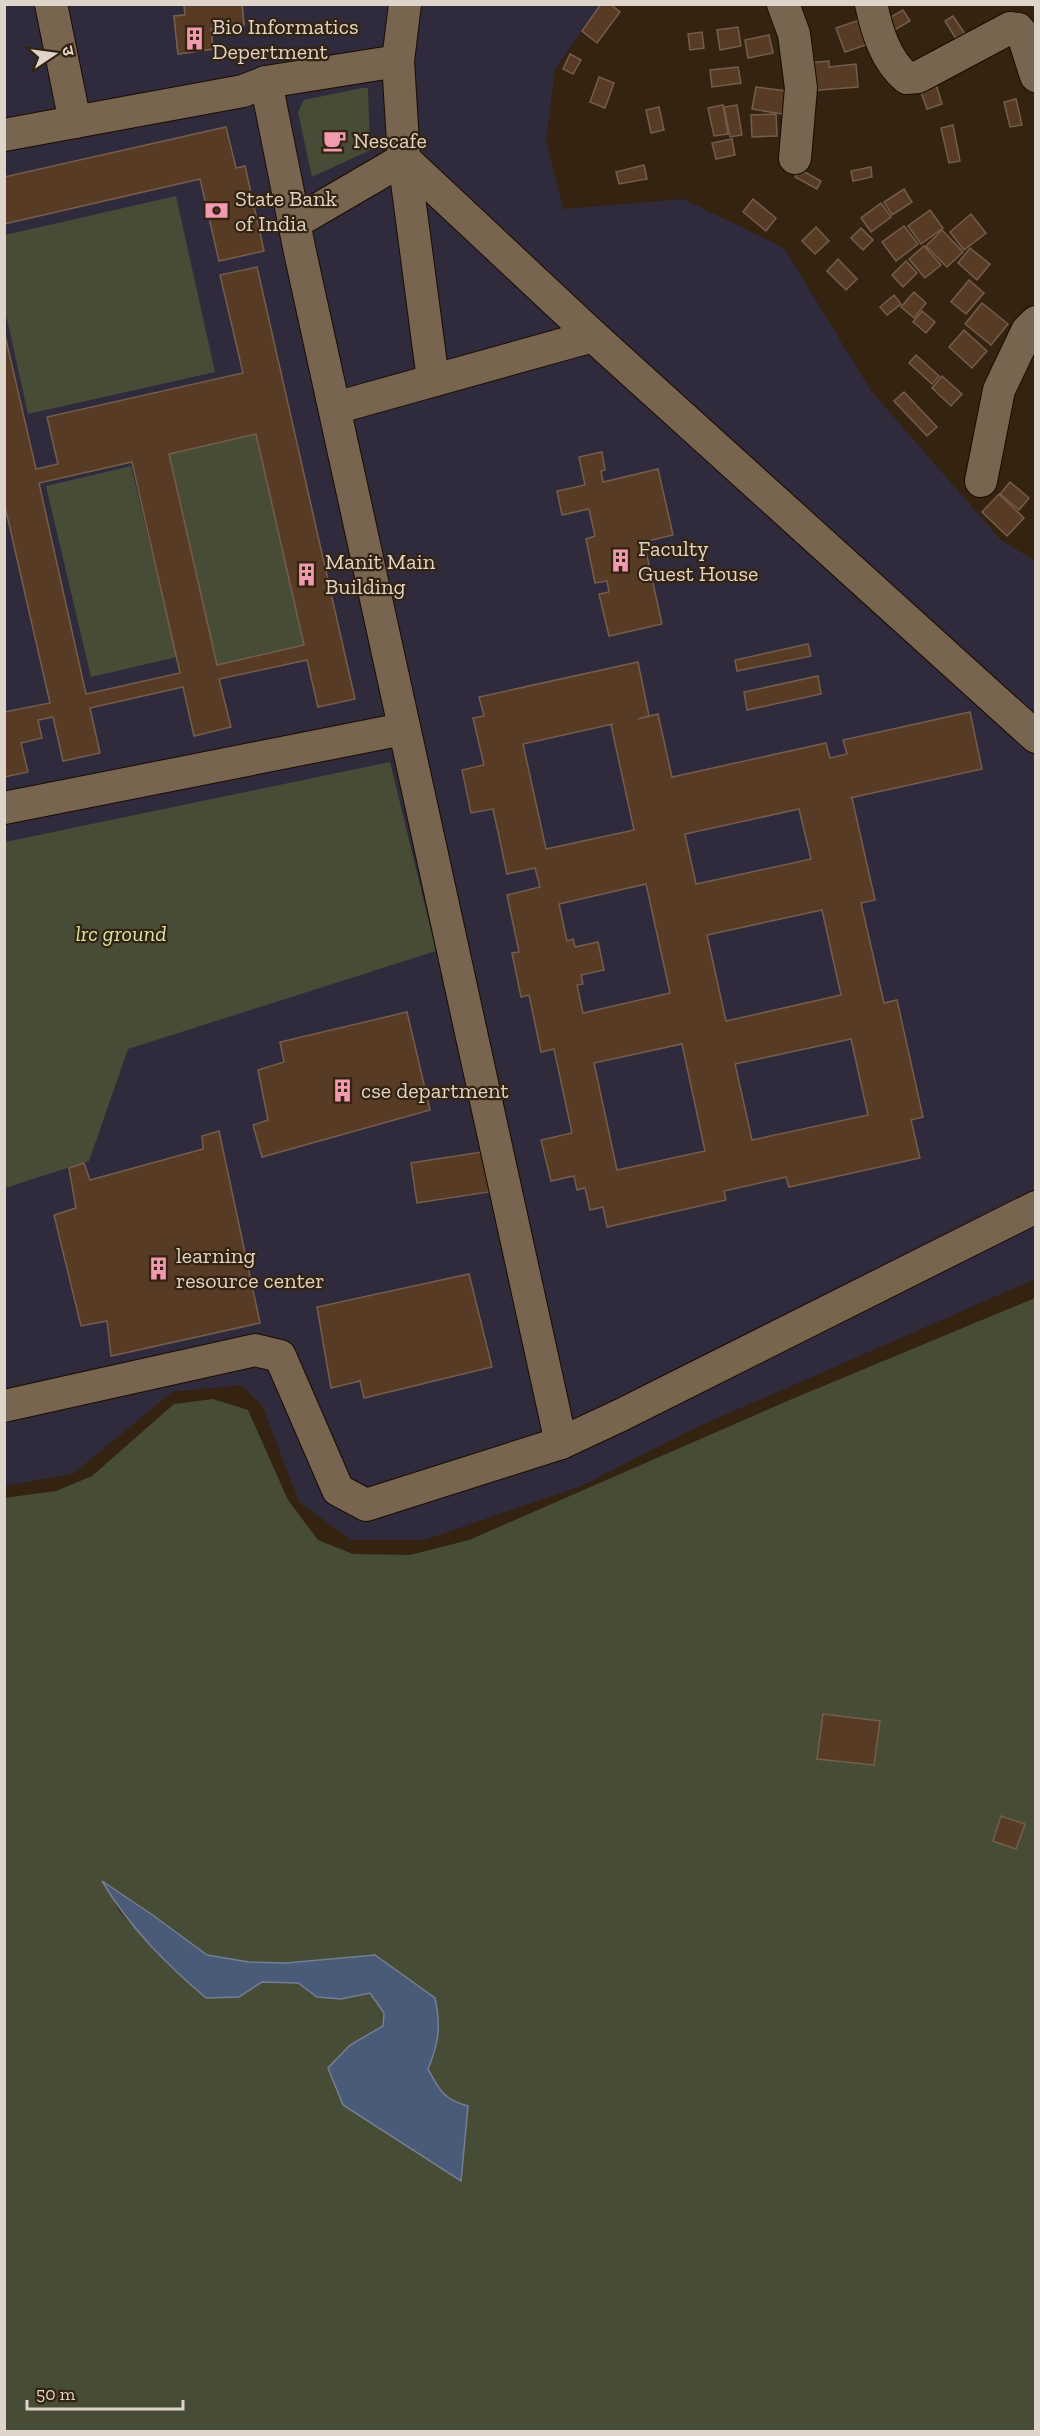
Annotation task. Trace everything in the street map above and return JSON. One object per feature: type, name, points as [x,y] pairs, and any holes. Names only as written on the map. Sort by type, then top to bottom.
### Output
[{"type":"street","points":[[51,4],[75,122]]},
{"type":"street","points":[[405,4],[398,61],[404,159],[433,380]]},
{"type":"street","points":[[783,4],[794,34],[801,88],[795,158]]},
{"type":"street","points":[[871,4],[884,46],[896,70],[907,78],[918,77],[1010,28],[1018,29],[1023,35],[1035,76]]},
{"type":"street","points":[[4,135],[243,91],[266,82],[398,61]]},
{"type":"street","points":[[266,82],[296,222],[300,252],[561,1443]]},
{"type":"street","points":[[296,222],[404,159]]},
{"type":"street","points":[[404,159],[593,336],[1035,736]]},
{"type":"street","points":[[981,481],[999,390],[1027,330],[1035,322]]},
{"type":"street","points":[[335,408],[593,336]]},
{"type":"street","points":[[4,808],[404,729]]},
{"type":"street","points":[[4,1406],[255,1350],[279,1356],[338,1490],[366,1505],[561,1443],[632,1410],[1035,1207]]},
{"type":"shaded area","points":[[4,5],[600,5],[555,69],[546,141],[563,209],[684,199],[785,249],[871,391],[1001,540],[1035,561],[1035,1279],[695,1428],[579,1487],[424,1540],[351,1540],[299,1502],[262,1405],[241,1385],[172,1392],[73,1474],[5,1486]]},
{"type":"green space","points":[[368,88],[370,150],[312,177],[298,112],[304,100]]},
{"type":"green space","points":[[176,196],[215,372],[28,414],[5,310],[5,235]]},
{"type":"green space","points":[[256,434],[304,645],[217,665],[169,454]]},
{"type":"green space","points":[[131,466],[177,657],[91,677],[46,486]]},
{"type":"green space","name":"lrc ground","points":[[390,762],[436,951],[128,1049],[89,1161],[5,1188],[5,842]]},
{"type":"green space","points":[[1035,1298],[1035,2431],[5,2431],[4,1498],[56,1491],[92,1476],[174,1404],[213,1399],[248,1410],[288,1500],[318,1540],[353,1554],[410,1555],[469,1540],[792,1399]],"holes":[[[103,1882],[207,1955],[249,1962],[286,1963],[375,1955],[435,1998],[435,2053],[427,2069],[436,2085],[451,2102],[351,2045],[383,2026],[384,2013],[370,1993],[341,1999],[317,1997],[298,1983],[262,1982],[239,1997],[174,1971],[120,1912]]]},
{"type":"water","points":[[102,1881],[207,1955],[249,1962],[286,1963],[375,1955],[435,1998],[438,2034],[428,2069],[443,2093],[453,2101],[468,2106],[461,2181],[343,2105],[328,2068],[350,2045],[383,2026],[384,2013],[370,1993],[341,1999],[317,1997],[298,1983],[262,1982],[239,1997],[206,1998],[149,1944],[124,1914]]},
{"type":"building","name":"Bio Informatics Depertment","points":[[184,4],[242,4],[244,25],[211,29],[213,49],[178,54],[174,16],[185,15]]},
{"type":"building","name":"Bio Informatics Depertment","points":[[184,4],[242,4],[244,25],[211,29],[213,49],[178,54],[174,16],[185,15]]},
{"type":"building","points":[[601,4],[610,4],[620,12],[597,43],[582,31]]},
{"type":"building","points":[[903,10],[910,21],[891,32],[884,21]]},
{"type":"building","points":[[953,16],[967,37],[958,42],[945,21]]},
{"type":"building","points":[[869,17],[877,41],[845,52],[836,28]]},
{"type":"building","points":[[738,27],[741,46],[720,50],[717,30]]},
{"type":"building","points":[[702,32],[704,48],[690,50],[688,34]]},
{"type":"building","points":[[769,35],[773,53],[748,58],[745,40]]},
{"type":"building","points":[[570,54],[581,60],[573,74],[563,69]]},
{"type":"building","points":[[829,61],[829,67],[856,64],[858,87],[807,91],[805,63]]},
{"type":"building","points":[[738,67],[741,83],[712,87],[710,70]]},
{"type":"building","points":[[599,77],[614,83],[605,108],[590,102]]},
{"type":"building","points":[[935,81],[942,104],[927,109],[919,87]]},
{"type":"building","points":[[756,87],[786,91],[782,114],[752,109]]},
{"type":"building","points":[[1016,99],[1022,125],[1010,127],[1004,102]]},
{"type":"building","points":[[723,105],[728,134],[714,136],[708,108]]},
{"type":"building","points":[[737,105],[742,135],[730,137],[724,107]]},
{"type":"building","points":[[659,107],[664,130],[651,133],[646,110]]},
{"type":"building","points":[[776,114],[777,136],[752,137],[751,115]]},
{"type":"building","points":[[953,125],[960,161],[949,163],[941,128]]},
{"type":"building","points":[[226,127],[236,168],[245,166],[264,251],[219,261],[200,179],[4,224],[4,177]]},
{"type":"building","points":[[732,139],[735,155],[716,159],[712,143]]},
{"type":"building","points":[[644,165],[647,179],[619,184],[616,172]]},
{"type":"building","points":[[871,167],[872,177],[853,181],[851,171]]},
{"type":"building","points":[[799,169],[821,181],[817,189],[795,177]]},
{"type":"building","points":[[904,189],[912,202],[892,215],[884,202]]},
{"type":"building","points":[[753,199],[776,218],[766,231],[743,212]]},
{"type":"building","points":[[881,203],[891,217],[871,232],[861,218]]},
{"type":"building","points":[[930,210],[943,228],[921,244],[908,226]]},
{"type":"building","points":[[971,214],[986,233],[964,250],[950,232]]},
{"type":"building","points":[[904,226],[918,244],[896,261],[882,242]]},
{"type":"building","points":[[816,227],[829,241],[815,254],[802,241]]},
{"type":"building","points":[[861,228],[873,240],[863,250],[851,238]]},
{"type":"building","points":[[942,230],[963,252],[947,267],[926,246]]},
{"type":"building","points":[[924,246],[941,265],[925,278],[909,259]]},
{"type":"building","points":[[970,248],[990,264],[977,280],[958,263]]},
{"type":"building","points":[[838,259],[857,279],[846,290],[827,271]]},
{"type":"building","points":[[906,261],[917,273],[903,287],[892,275]]},
{"type":"building","name":"Manit Main Building","points":[[257,267],[355,699],[318,707],[307,660],[219,679],[231,727],[194,736],[183,687],[90,708],[100,753],[63,761],[53,717],[38,720],[42,738],[21,743],[28,772],[4,777],[4,712],[50,703],[4,502],[4,331],[36,469],[58,464],[47,417],[243,373],[220,275]],"holes":[[[256,434],[304,645],[217,665],[169,454]],[[132,462],[180,673],[86,694],[39,483]]]},
{"type":"building","points":[[969,280],[984,293],[966,314],[951,302]]},
{"type":"building","points":[[914,292],[926,303],[914,318],[901,307]]},
{"type":"building","points":[[894,295],[901,304],[887,315],[880,307]]},
{"type":"building","points":[[982,303],[1008,324],[991,345],[965,324]]},
{"type":"building","points":[[922,311],[935,322],[926,333],[913,322]]},
{"type":"building","points":[[964,330],[987,351],[972,368],[949,347]]},
{"type":"building","points":[[916,355],[939,376],[932,384],[909,363]]},
{"type":"building","points":[[942,376],[962,394],[951,406],[932,388]]},
{"type":"building","points":[[904,392],[937,427],[927,436],[894,401]]},
{"type":"building","name":"Faculty Guest House","points":[[602,452],[605,470],[601,471],[603,482],[658,469],[673,535],[644,542],[662,624],[609,636],[599,594],[609,592],[607,581],[595,583],[586,539],[595,536],[589,509],[562,515],[557,491],[585,485],[579,457]]},
{"type":"building","points":[[1010,482],[1029,498],[1019,510],[1000,494]]},
{"type":"building","points":[[999,494],[1024,518],[1007,536],[982,512]]},
{"type":"building","points":[[808,644],[811,656],[737,671],[735,660]]},
{"type":"building","points":[[638,662],[649,716],[638,719],[658,714],[672,777],[826,743],[830,758],[847,754],[843,740],[970,712],[982,769],[850,798],[852,798],[875,900],[861,903],[884,1003],[897,1000],[923,1117],[911,1120],[920,1158],[789,1187],[786,1177],[724,1191],[726,1200],[607,1227],[603,1207],[590,1210],[585,1188],[577,1190],[574,1176],[551,1181],[541,1140],[572,1133],[554,1049],[541,1052],[529,995],[521,997],[512,953],[519,952],[507,895],[540,887],[535,868],[507,874],[493,809],[471,813],[462,770],[484,765],[473,718],[484,716],[479,697]],"holes":[[[613,724],[611,725],[634,830],[546,849],[523,744]],[[799,809],[811,859],[696,884],[685,834]],[[646,884],[670,993],[583,1013],[577,985],[583,984],[581,975],[604,970],[598,942],[575,947],[573,939],[567,941],[559,904]],[[822,910],[841,995],[726,1021],[707,935]],[[851,1039],[868,1115],[752,1140],[735,1064]],[[682,1044],[705,1151],[617,1170],[594,1063]]]},
{"type":"building","points":[[818,676],[821,694],[747,710],[744,692]]},
{"type":"building","name":"cse department","points":[[407,1012],[430,1110],[262,1157],[253,1125],[268,1120],[258,1070],[284,1062],[280,1042]]},
{"type":"building","name":"learning resource center","points":[[219,1131],[260,1323],[111,1356],[107,1321],[81,1326],[54,1215],[76,1208],[69,1168],[84,1163],[90,1180],[203,1149],[202,1136]]},
{"type":"building","points":[[488,1151],[495,1191],[417,1203],[411,1163]]},
{"type":"building","points":[[469,1274],[492,1367],[364,1398],[360,1381],[331,1388],[317,1307]]},
{"type":"building","points":[[823,1714],[880,1721],[874,1765],[817,1759]]},
{"type":"building","points":[[1001,1816],[1025,1824],[1016,1849],[993,1841]]},
{"type":"place","name":"Bio Informatics Depertment","points":[[194,39]]},
{"type":"place","name":"Nescafe","points":[[335,140]]},
{"type":"place","name":"State Bank of India","points":[[217,211]]},
{"type":"place","name":"Faculty Guest House","points":[[620,561]]},
{"type":"place","name":"Manit Main Building","points":[[307,574]]},
{"type":"place","name":"cse department","points":[[343,1090]]},
{"type":"place","name":"learning resource center","points":[[158,1268]]}]
